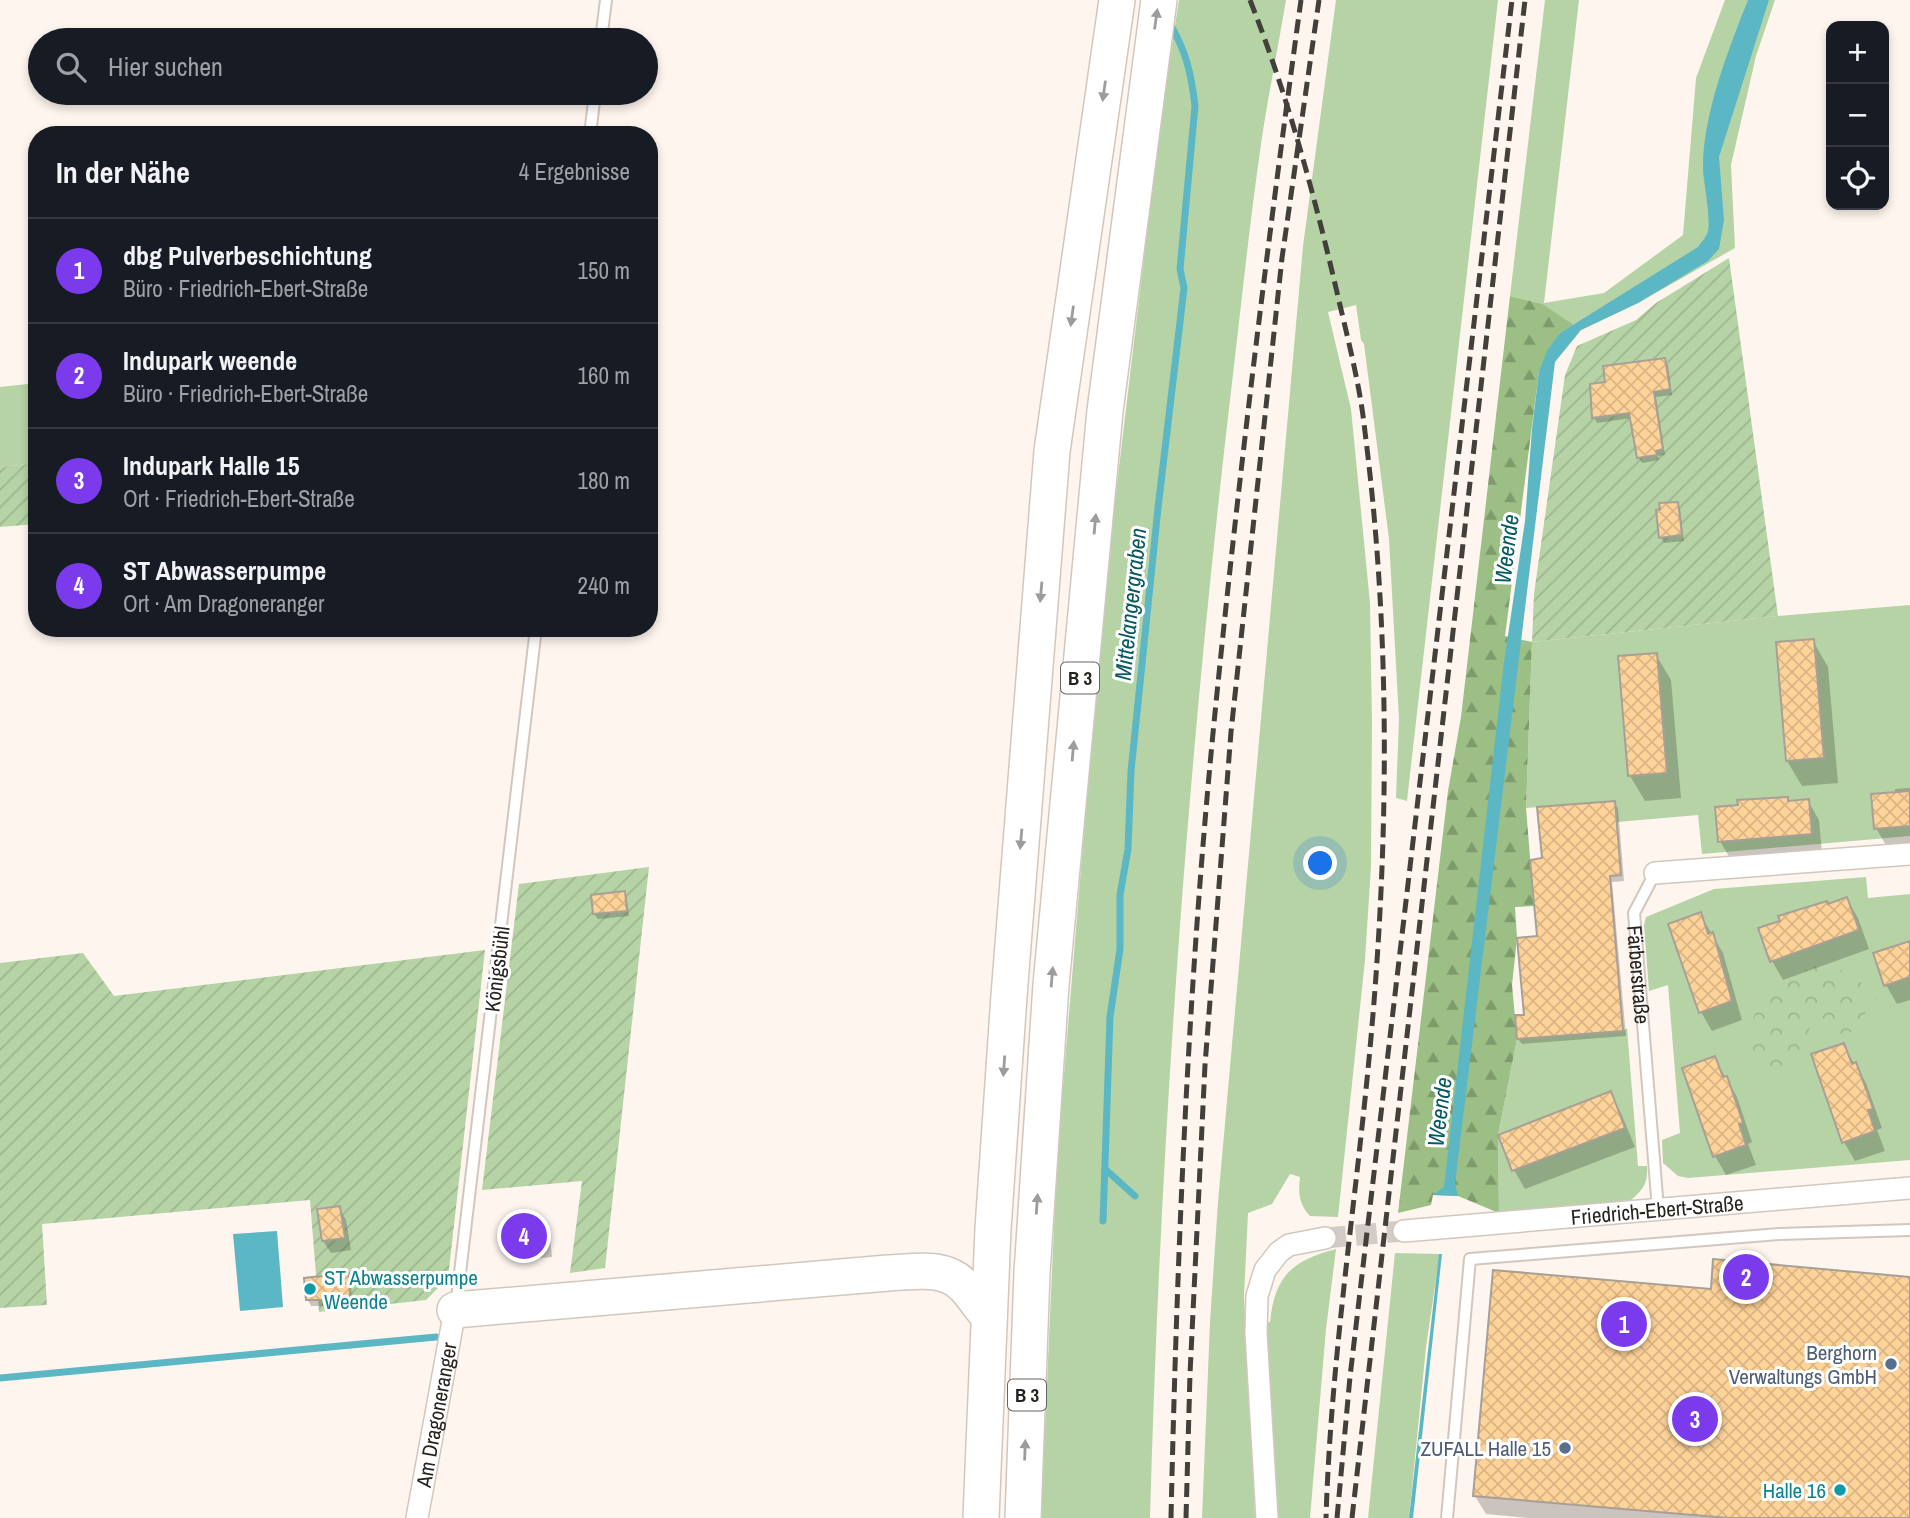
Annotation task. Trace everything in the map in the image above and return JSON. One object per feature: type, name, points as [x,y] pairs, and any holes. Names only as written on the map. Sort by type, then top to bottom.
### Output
[{"type":"highway","name":"B 3","points":[[1023,1518],[1032,1273],[1051,985],[1105,411],[1159,0]]},
{"type":"highway","name":"B 3","points":[[981,1518],[989,1317],[1009,996],[1052,451],[1116,12]]},
{"type":"highway","points":[[455,1310],[937,1271],[957,1279],[989,1317]]},
{"type":"street","name":"Färberstraße","points":[[1655,873],[1910,854]]},
{"type":"street","name":"Friedrich-Ebert-Straße","points":[[1404,1231],[1910,1188]]},
{"type":"street","points":[[1267,1518],[1256,1333],[1257,1296],[1265,1270],[1279,1252],[1289,1245],[1325,1238]]},
{"type":"street","name":"Am Dragoneranger","points":[[417,1518],[455,1310]]},
{"type":"lane","points":[[602,28],[606,0]]},
{"type":"lane","points":[[591,126],[594,105]]},
{"type":"lane","name":"Königsbühl","points":[[455,1310],[535,637]]},
{"type":"lane","name":"Färberstraße","points":[[1655,873],[1634,913],[1658,1209]]},
{"type":"lane","points":[[1447,1518],[1470,1259],[1779,1234],[1910,1230]]},
{"type":"green space","points":[[1179,0],[1286,0],[1252,212],[1199,692],[1168,1104],[1150,1518],[1041,1518],[1057,1159],[1103,602],[1161,115]]},
{"type":"green space","points":[[1336,0],[1498,0],[1407,801],[1396,798],[1399,719],[1389,539],[1364,344],[1361,340],[1356,305],[1328,312],[1351,409],[1370,603],[1371,866],[1365,960],[1338,1217],[1310,1216],[1300,1198],[1300,1177],[1290,1174],[1272,1204],[1248,1213],[1244,1296],[1255,1518],[1202,1518],[1218,1202],[1303,246]]},
{"type":"green space","points":[[1545,0],[1579,0],[1544,303],[1604,293],[1683,235],[1696,78],[1725,0],[1775,0],[1756,56],[1731,165],[1735,248],[1638,303],[1581,330],[1543,304],[1510,296]]},
{"type":"green space","points":[[1729,258],[1778,616],[1532,642],[1534,594],[1565,375],[1577,346],[1636,320],[1656,303]]},
{"type":"green space","points":[[1510,296],[1543,304],[1574,325],[1560,333],[1539,371],[1505,636],[1532,642],[1526,808],[1534,906],[1515,907],[1517,938],[1512,985],[1517,1039],[1498,1135],[1499,1213],[1458,1196],[1433,1195],[1431,1205],[1398,1213],[1448,791],[1461,717]]},
{"type":"green space","points":[[28,384],[28,464],[0,467],[0,387]]},
{"type":"green space","points":[[28,464],[28,525],[0,527],[0,467]]},
{"type":"green space","points":[[1910,605],[1910,836],[1702,854],[1698,815],[1617,822],[1615,801],[1526,808],[1532,642]]},
{"type":"green space","points":[[649,867],[605,1268],[570,1273],[582,1181],[482,1190],[519,884]]},
{"type":"green space","points":[[1866,877],[1868,898],[1910,894],[1910,1160],[1688,1178],[1678,1176],[1663,1163],[1662,1140],[1680,1133],[1668,985],[1649,991],[1644,925],[1646,917],[1714,889]]},
{"type":"green space","points":[[485,950],[448,1278],[426,1300],[319,1312],[310,1200],[42,1224],[47,1305],[0,1308],[0,963],[83,953],[114,996]]},
{"type":"green space","points":[[1826,960],[1880,995],[1848,1036],[1813,1023],[1787,1072],[1738,1054],[1765,991]]},
{"type":"green space","points":[[1627,1028],[1638,1166],[1647,1166],[1647,1177],[1642,1189],[1631,1200],[1499,1213],[1498,1135],[1517,1039],[1623,1031]]},
{"type":"green space","points":[[1336,1249],[1326,1329],[1310,1518],[1279,1518],[1276,1506],[1266,1323],[1270,1322],[1276,1292],[1288,1272],[1308,1259]]},
{"type":"green space","points":[[1395,1253],[1439,1254],[1439,1259],[1426,1347],[1409,1518],[1368,1518]]},
{"type":"water","points":[[1748,0],[1769,0],[1719,157],[1724,220],[1719,249],[1708,261],[1638,303],[1581,330],[1555,362],[1455,1184],[1458,1196],[1433,1195],[1444,1187],[1504,662],[1525,521],[1539,371],[1547,351],[1560,333],[1698,247],[1706,236],[1709,221],[1703,170],[1707,128],[1725,62]]},
{"type":"water","points":[[277,1231],[283,1307],[240,1311],[233,1234]]},
{"type":"water","points":[[1439,1254],[1442,1254],[1413,1518],[1409,1518]]},
{"type":"building","points":[[1665,358],[1670,389],[1654,392],[1663,449],[1656,451],[1657,455],[1637,458],[1629,413],[1592,418],[1590,384],[1605,382],[1603,366]]},
{"type":"building","points":[[1678,502],[1682,535],[1659,538],[1656,510],[1660,509],[1659,503]]},
{"type":"building","points":[[1814,639],[1824,758],[1786,761],[1776,642]]},
{"type":"building","points":[[1657,653],[1667,773],[1628,776],[1618,656]]},
{"type":"building","points":[[1910,791],[1910,826],[1874,829],[1871,794]]},
{"type":"building","points":[[1788,797],[1788,801],[1809,799],[1812,834],[1718,842],[1715,807],[1738,805],[1737,800]]},
{"type":"building","points":[[1615,801],[1621,875],[1610,876],[1623,1031],[1517,1039],[1515,1015],[1524,1015],[1517,938],[1537,936],[1530,860],[1542,858],[1537,807]]},
{"type":"building","points":[[625,891],[627,911],[593,914],[591,895]]},
{"type":"building","points":[[1847,897],[1859,930],[1770,962],[1758,928],[1780,921],[1778,916]]},
{"type":"building","points":[[1701,912],[1708,934],[1713,932],[1732,1001],[1699,1013],[1668,924]]},
{"type":"building","points":[[1910,941],[1910,977],[1884,986],[1873,953]]},
{"type":"building","points":[[1844,1043],[1852,1064],[1856,1062],[1870,1100],[1873,1109],[1868,1110],[1875,1131],[1842,1143],[1811,1054]]},
{"type":"building","points":[[1715,1056],[1723,1077],[1727,1076],[1743,1123],[1739,1124],[1746,1145],[1713,1157],[1682,1068]]},
{"type":"building","points":[[1611,1091],[1625,1128],[1512,1171],[1498,1135]]},
{"type":"building","points":[[340,1206],[345,1238],[322,1241],[317,1209]]},
{"type":"building","points":[[544,1224],[546,1245],[504,1248],[503,1227]]},
{"type":"building","points":[[1713,1259],[1910,1277],[1910,1518],[1728,1518],[1473,1496],[1493,1270],[1711,1289]]},
{"type":"building","points":[[349,1273],[350,1300],[306,1300],[304,1278]]},
{"type":"waterway","name":"Mittelangergraben","points":[[1103,1221],[1110,1017],[1120,949],[1120,895],[1128,849],[1131,771],[1184,288],[1180,269],[1195,106],[1187,62],[1169,22]]},
{"type":"waterway","points":[[1105,1169],[1135,1196]]},
{"type":"waterway","points":[[0,1378],[436,1337]]},
{"type":"tunnel","points":[[1325,1238],[1404,1231]]},
{"type":"railway","points":[[1250,0],[1298,142],[1353,360],[1365,432],[1373,506],[1383,655],[1384,803],[1378,952],[1333,1395],[1326,1518]]},
{"type":"railway","points":[[1171,1518],[1185,1120],[1205,822],[1243,451],[1301,0]]},
{"type":"railway","points":[[1186,1518],[1205,1065],[1231,732],[1282,258],[1319,0]]},
{"type":"railway","points":[[1337,1518],[1350,1377],[1512,0]]},
{"type":"railway","points":[[1352,1518],[1525,0]]},
{"type":"place","name":"ST Abwasserpumpe","points":[[524,1236]]},
{"type":"place","name":"Indupark weende","points":[[1746,1277]]},
{"type":"place","name":"ST Abwasserpumpe Weende","points":[[310,1289]]},
{"type":"place","name":"dbg Pulverbeschichtung","points":[[1624,1324]]},
{"type":"place","name":"Berghorn Verwaltungs GmbH","points":[[1891,1364]]},
{"type":"place","name":"Indupark Halle 15","points":[[1695,1419]]},
{"type":"place","name":"ZUFALL Halle 15","points":[[1565,1448]]},
{"type":"place","name":"Halle 16","points":[[1840,1490]]},
{"type":"water label","name":"Weende","points":[[1506,549]]},
{"type":"water label","name":"Weende","points":[[1439,1112]]}]
